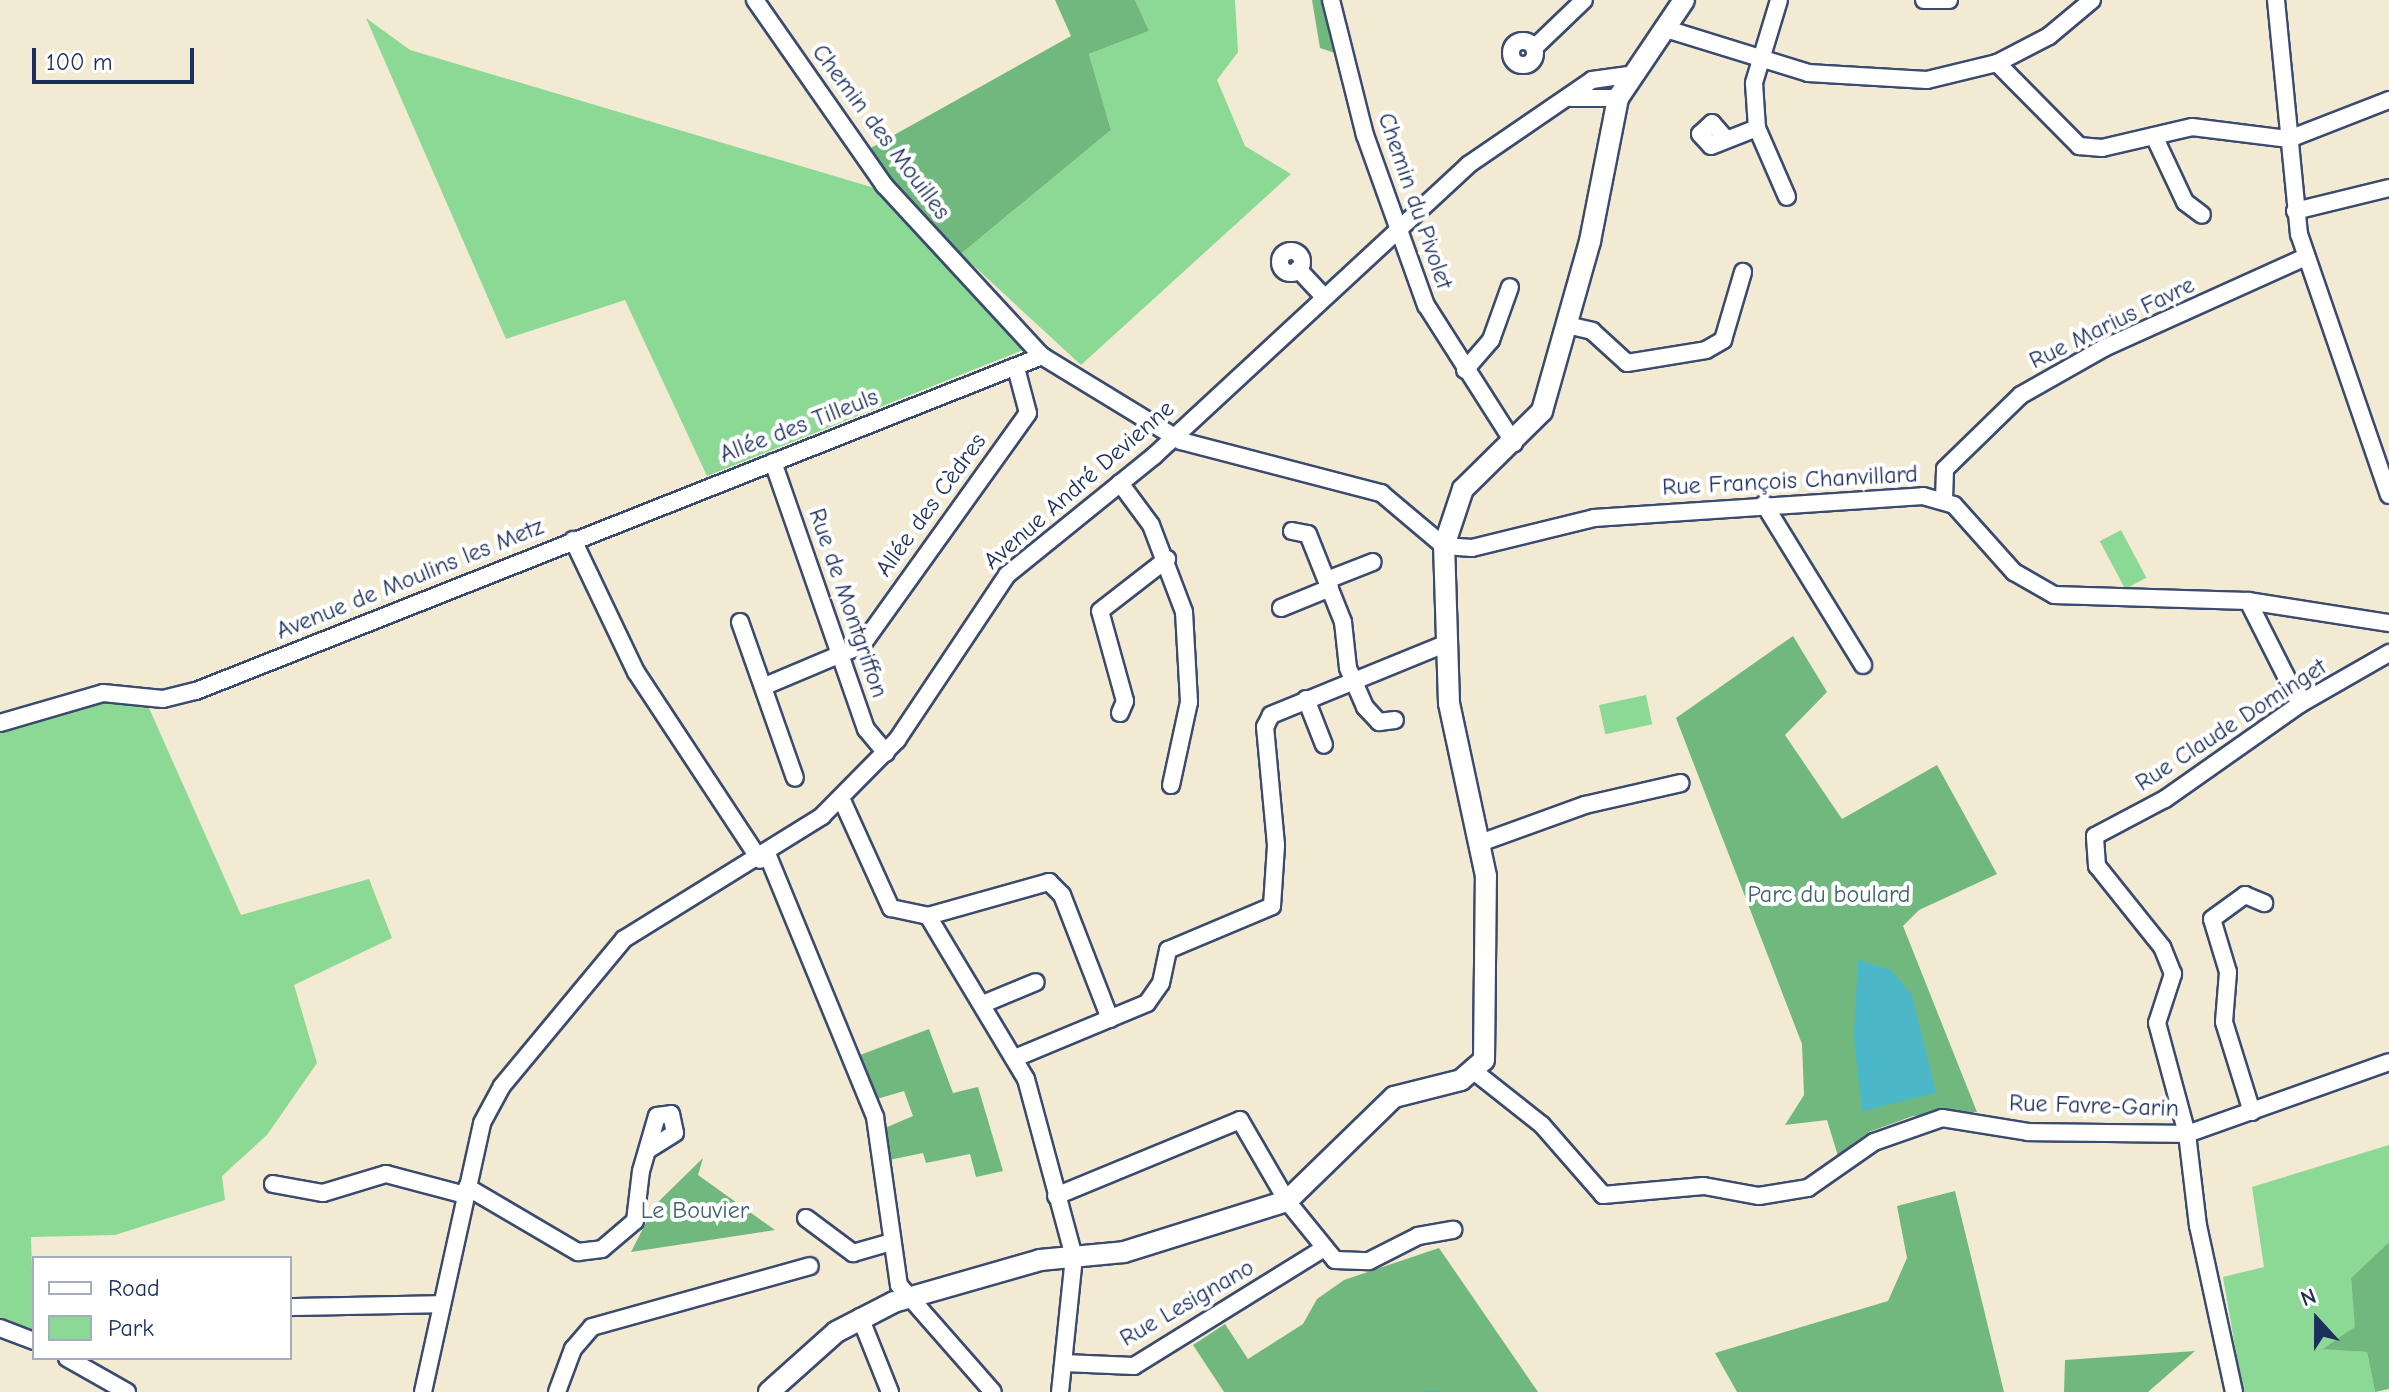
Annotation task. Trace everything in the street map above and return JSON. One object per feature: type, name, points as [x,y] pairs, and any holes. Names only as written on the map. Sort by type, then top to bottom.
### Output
[{"type":"main road","points":[[769,1392],[860,1317],[908,1297],[1074,1257],[1124,1252],[1287,1201],[1394,1097],[1480,1066],[1480,843],[1449,703],[1444,546],[1463,489],[1514,443],[1542,411],[1567,325],[1618,98],[1629,75],[1684,0]]},
{"type":"street","name":"Chemin des Mouilles","points":[[755,0],[884,185],[1042,356],[1172,437],[1381,493],[1444,546]]},
{"type":"street","name":"Chemin du Pivolet","points":[[1331,0],[1395,231],[1426,305],[1514,443]]},
{"type":"street","points":[[1534,48],[1584,0]]},
{"type":"street","points":[[1779,0],[1756,61],[1757,128],[1787,197]]},
{"type":"street","points":[[1924,0],[1949,0]]},
{"type":"street","points":[[1663,28],[1756,61],[1897,82],[1997,63],[2049,36],[2092,0]]},
{"type":"street","points":[[2276,0],[2295,211],[2306,257],[2389,495]]},
{"type":"street","points":[[1997,63],[2079,146],[2154,136],[2192,127],[2289,139],[2389,100]]},
{"type":"street","name":"Avenue André Devienne","points":[[423,1392],[482,1123],[502,1086],[624,939],[764,858],[841,798],[886,753],[997,587],[1172,437],[1468,165],[1569,99],[1592,80],[1629,75]]},
{"type":"street","points":[[1569,99],[1618,98]]},
{"type":"street","points":[[1726,139],[1757,128]]},
{"type":"street","points":[[2154,136],[2185,202],[2202,215]]},
{"type":"street","points":[[2295,211],[2389,188]]},
{"type":"street","name":"Rue Marius Favre","points":[[1944,499],[1945,469],[2021,395],[2104,348],[2306,257]]},
{"type":"street","points":[[1298,269],[1324,297]]},
{"type":"street","points":[[1567,325],[1592,331],[1627,363],[1706,350],[1723,340],[1743,272]]},
{"type":"street","points":[[1465,370],[1491,340],[1510,287]]},
{"type":"street","name":"Allée des Tilleuls","points":[[573,540],[1042,356]]},
{"type":"street","name":"Allée des Cèdres","points":[[841,657],[862,645],[1028,413],[1016,368]]},
{"type":"street","name":"Rue de Montgriffon","points":[[773,462],[869,736],[886,753]]},
{"type":"street","points":[[1120,483],[1167,559],[1190,658],[1171,785]]},
{"type":"street","name":"Rue François Chanvillard","points":[[1444,546],[1472,548],[1594,518],[1896,494],[1944,499],[2014,572],[2054,595],[2248,601],[2389,623]]},
{"type":"street","points":[[1764,504],[1863,665]]},
{"type":"street","points":[[1292,531],[1308,534],[1328,584],[1353,680],[1379,722],[1395,720]]},
{"type":"street","name":"Avenue de Moulins les Metz","points":[[0,723],[103,693],[180,697],[573,540],[636,672],[764,858],[875,1117],[888,1243],[908,1297]]},
{"type":"street","points":[[1120,713],[1125,701],[1100,611],[1167,559]]},
{"type":"street","points":[[1281,608],[1373,562]]},
{"type":"street","points":[[2248,601],[2300,704]]},
{"type":"street","points":[[740,622],[795,778]]},
{"type":"street","points":[[1015,1058],[1110,1019],[1153,997],[1175,945],[1272,906],[1276,845],[1265,727],[1271,715],[1445,644]]},
{"type":"street","name":"Rue Claude Dominget","points":[[2187,1134],[2157,1023],[2173,974],[2162,947],[2097,866],[2095,836],[2165,799],[2300,704],[2389,653]]},
{"type":"street","points":[[765,686],[841,657]]},
{"type":"street","points":[[1306,699],[1324,745]]},
{"type":"street","points":[[1480,843],[1585,805],[1681,783]]},
{"type":"street","points":[[841,798],[891,908],[928,916],[1049,882],[1062,895],[1110,1019]]},
{"type":"street","points":[[2252,1112],[2224,1022],[2228,972],[2212,919],[2245,895],[2264,903]]},
{"type":"street","points":[[928,916],[1015,1058],[1074,1257],[1060,1392]]},
{"type":"street","points":[[983,1004],[1036,982]]},
{"type":"street","name":"Rue Favre-Garin","points":[[1480,1066],[1610,1197],[1668,1187],[1759,1196],[1799,1191],[1874,1142],[1942,1118],[2028,1132],[2187,1134],[2389,1062]]},
{"type":"street","points":[[1056,1196],[1240,1120],[1287,1201],[1324,1248],[1352,1264],[1453,1230]]},
{"type":"street","points":[[2187,1134],[2198,1226],[2234,1392]]},
{"type":"street","points":[[273,1184],[323,1193],[375,1176],[466,1191],[578,1252],[602,1249],[635,1221],[648,1150]]},
{"type":"street","points":[[806,1218],[853,1253],[888,1243]]},
{"type":"street","name":"Rue Lesignano","points":[[1064,1363],[1134,1366],[1324,1248]]},
{"type":"street","points":[[557,1392],[573,1349],[592,1327],[810,1266]]},
{"type":"street","points":[[908,1297],[993,1392]]},
{"type":"street","points":[[292,1307],[442,1304]]},
{"type":"street","points":[[860,1317],[890,1392]]},
{"type":"street","points":[[0,1328],[32,1340]]},
{"type":"street","points":[[71,1360],[127,1392]]},
{"type":"green space","points":[[1055,0],[1135,0],[1149,31],[1089,54],[1111,130],[950,263],[869,149],[1071,36]]},
{"type":"green space","points":[[1135,0],[1235,0],[1238,52],[1217,80],[1245,146],[1291,174],[1081,365],[961,254],[1111,130],[1089,54],[1149,31]]},
{"type":"green space","points":[[1312,0],[1331,0],[1341,55],[1320,48]]},
{"type":"green space","points":[[366,18],[410,50],[878,189],[1023,350],[707,476],[625,300],[506,339]]},
{"type":"green space","points":[[2121,530],[2146,578],[2125,589],[2100,541]]},
{"type":"green space","name":"Parc du boulard","points":[[1793,636],[1827,692],[1785,735],[1842,819],[1937,765],[1997,874],[1919,910],[1903,926],[1977,1112],[1913,1116],[1869,1132],[1838,1156],[1827,1120],[1785,1125],[1804,1095],[1802,1044],[1676,718]]},
{"type":"green space","points":[[1646,695],[1652,724],[1605,734],[1599,705]]},
{"type":"green space","points":[[118,700],[149,708],[241,915],[369,879],[392,938],[294,985],[317,1063],[267,1135],[222,1176],[225,1200],[115,1235],[31,1237],[32,1331],[0,1319],[0,729]]},
{"type":"green space","points":[[929,1029],[953,1093],[978,1087],[1003,1171],[976,1177],[970,1154],[926,1163],[923,1153],[889,1160],[885,1128],[913,1116],[904,1091],[877,1099],[860,1055]]},
{"type":"green space","points":[[2389,1145],[2389,1242],[2351,1278],[2356,1327],[2323,1348],[2367,1352],[2375,1392],[2243,1392],[2223,1277],[2264,1267],[2252,1187]]},
{"type":"green space","name":"Le Bouvier","points":[[703,1158],[698,1175],[775,1230],[631,1252],[655,1205]]},
{"type":"green space","points":[[1955,1191],[2004,1392],[1737,1392],[1715,1353],[1888,1301],[1907,1258],[1897,1206]]},
{"type":"green space","points":[[2389,1242],[2389,1389],[2375,1392],[2367,1352],[2322,1349],[2355,1327],[2351,1278]]},
{"type":"green space","points":[[1439,1248],[1538,1392],[1224,1392],[1193,1345],[1225,1324],[1248,1359],[1303,1324],[1317,1299],[1344,1280]]},
{"type":"green space","points":[[2195,1351],[2148,1392],[2064,1392],[2065,1360]]},
{"type":"water","points":[[1858,960],[1891,970],[1912,995],[1936,1093],[1862,1111],[1854,1038]]},
{"type":"waterway","points":[[1424,1392],[1439,1392]]}]
